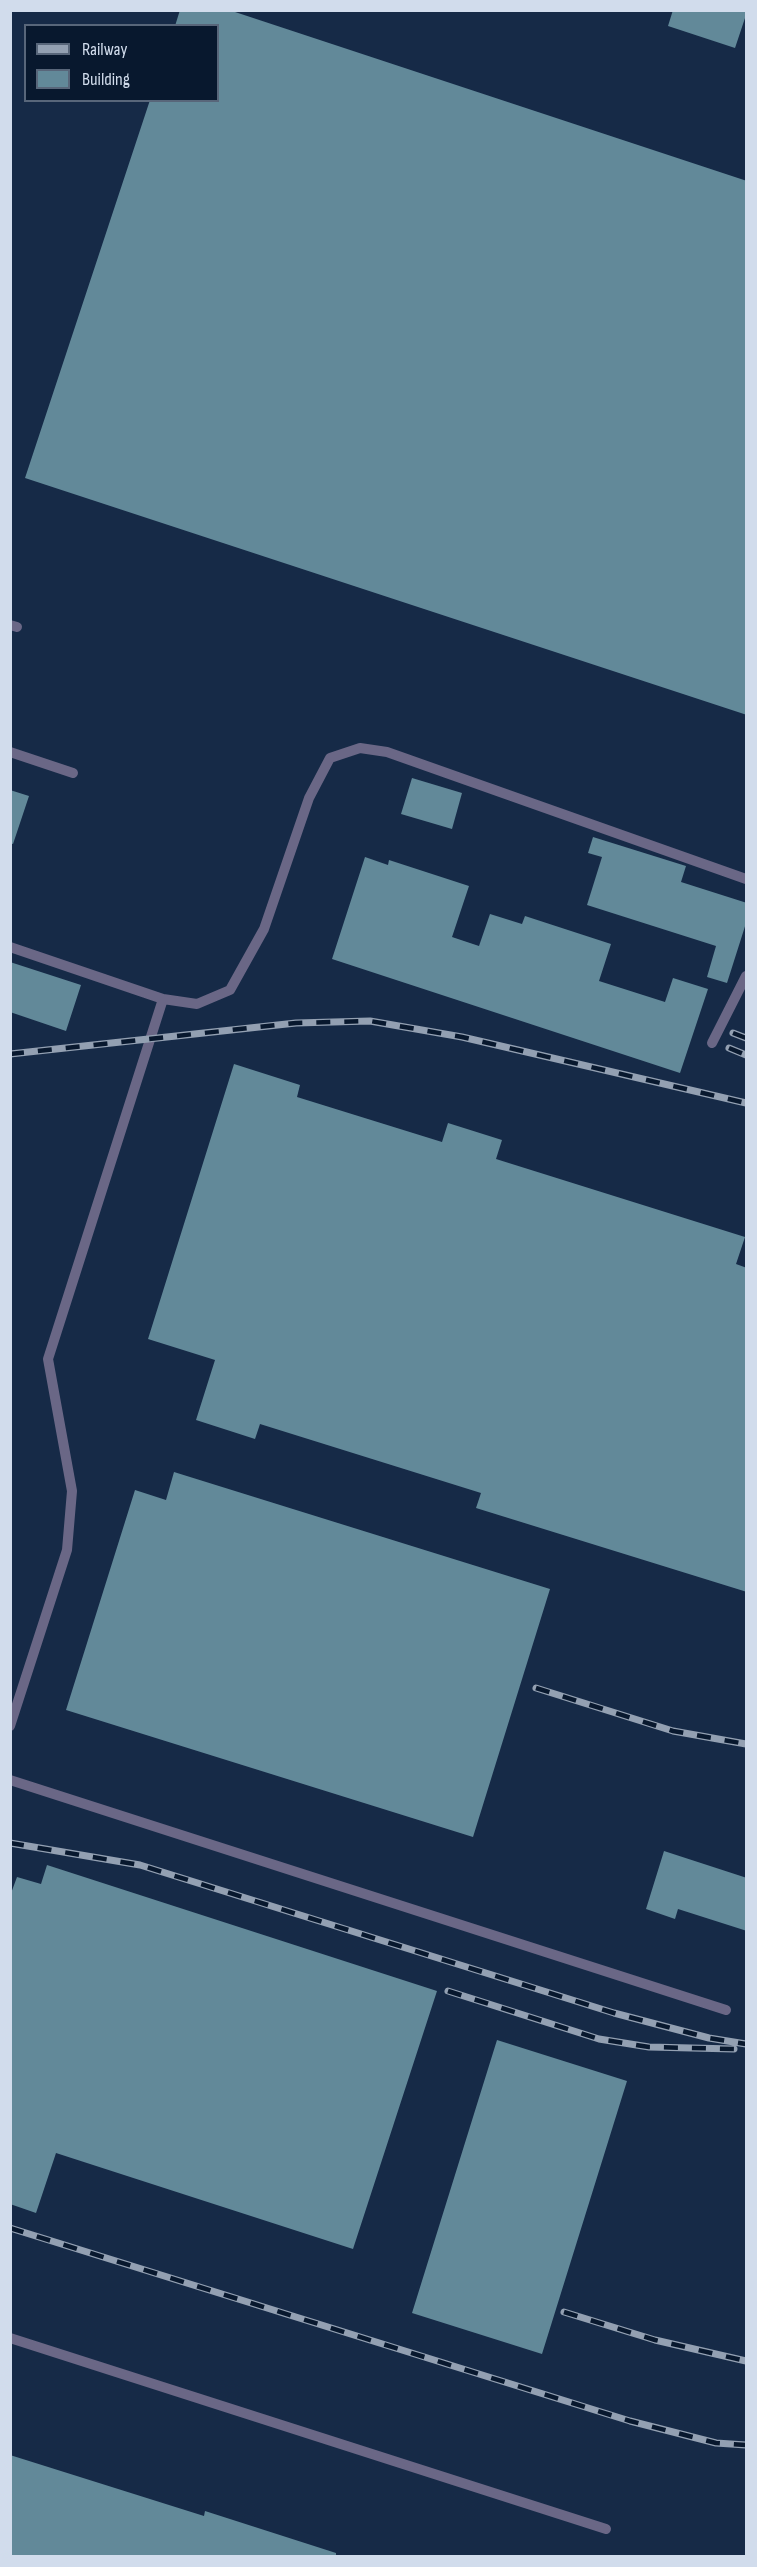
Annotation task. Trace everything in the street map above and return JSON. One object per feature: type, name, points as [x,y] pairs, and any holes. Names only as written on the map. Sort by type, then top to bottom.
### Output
[{"type":"lane","points":[[10,947],[163,999],[197,1004],[230,990],[264,929],[309,798],[330,758],[360,748],[387,752],[747,879]]},
{"type":"lane","points":[[10,752],[73,773]]},
{"type":"lane","points":[[711,1044],[747,976]]},
{"type":"lane","points":[[10,1726],[68,1550],[72,1491],[48,1359],[163,999]]},
{"type":"lane","points":[[10,1779],[726,2010]]},
{"type":"lane","points":[[10,2338],[606,2529]]},
{"type":"shaded area","points":[[11,11],[746,11],[746,2556],[11,2556]]},
{"type":"building","points":[[180,10],[229,10],[747,181],[747,715],[25,478],[149,102],[219,102],[219,24],[176,24]]},
{"type":"building","points":[[673,10],[747,10],[747,12],[735,48],[668,26]]},
{"type":"building","points":[[412,778],[462,793],[452,829],[401,814]]},
{"type":"building","points":[[10,790],[29,796],[13,844],[10,843]]},
{"type":"building","points":[[593,837],[686,866],[681,882],[747,903],[747,920],[727,983],[707,977],[716,946],[587,905],[602,857],[588,853]]},
{"type":"building","points":[[365,857],[388,865],[389,860],[469,886],[452,937],[479,946],[490,914],[522,924],[525,916],[611,944],[599,981],[665,1002],[673,978],[708,989],[680,1073],[332,959]]},
{"type":"building","points":[[10,962],[81,985],[66,1031],[10,1012]]},
{"type":"building","points":[[234,1064],[300,1085],[297,1097],[442,1142],[448,1123],[502,1140],[496,1159],[745,1237],[736,1264],[747,1268],[747,1592],[476,1508],[481,1493],[260,1424],[255,1439],[196,1420],[215,1360],[148,1339]]},
{"type":"building","points":[[174,1472],[550,1589],[473,1837],[66,1710],[135,1490],[166,1500]]},
{"type":"building","points":[[664,1851],[747,1878],[747,1931],[678,1909],[675,1919],[646,1909]]},
{"type":"building","points":[[47,1865],[437,1991],[353,2249],[56,2153],[36,2213],[10,2204],[10,1896],[17,1877],[41,1884]]},
{"type":"building","points":[[497,2040],[627,2081],[542,2354],[412,2313]]},
{"type":"building","points":[[10,2455],[204,2516],[205,2511],[336,2553],[336,2556],[10,2556]]},
{"type":"railway","points":[[10,1054],[296,1023],[370,1021],[462,1037],[746,1103]]},
{"type":"railway","points":[[733,1033],[746,1038]]},
{"type":"railway","points":[[729,1048],[746,1055]]},
{"type":"railway","points":[[536,1688],[673,1731],[746,1744]]},
{"type":"railway","points":[[10,1843],[140,1865],[614,2013],[709,2038],[746,2044]]},
{"type":"railway","points":[[448,1991],[599,2039],[649,2047],[734,2049]]},
{"type":"railway","points":[[10,2228],[630,2421],[716,2443],[746,2445]]},
{"type":"railway","points":[[564,2312],[655,2340],[746,2361]]}]
